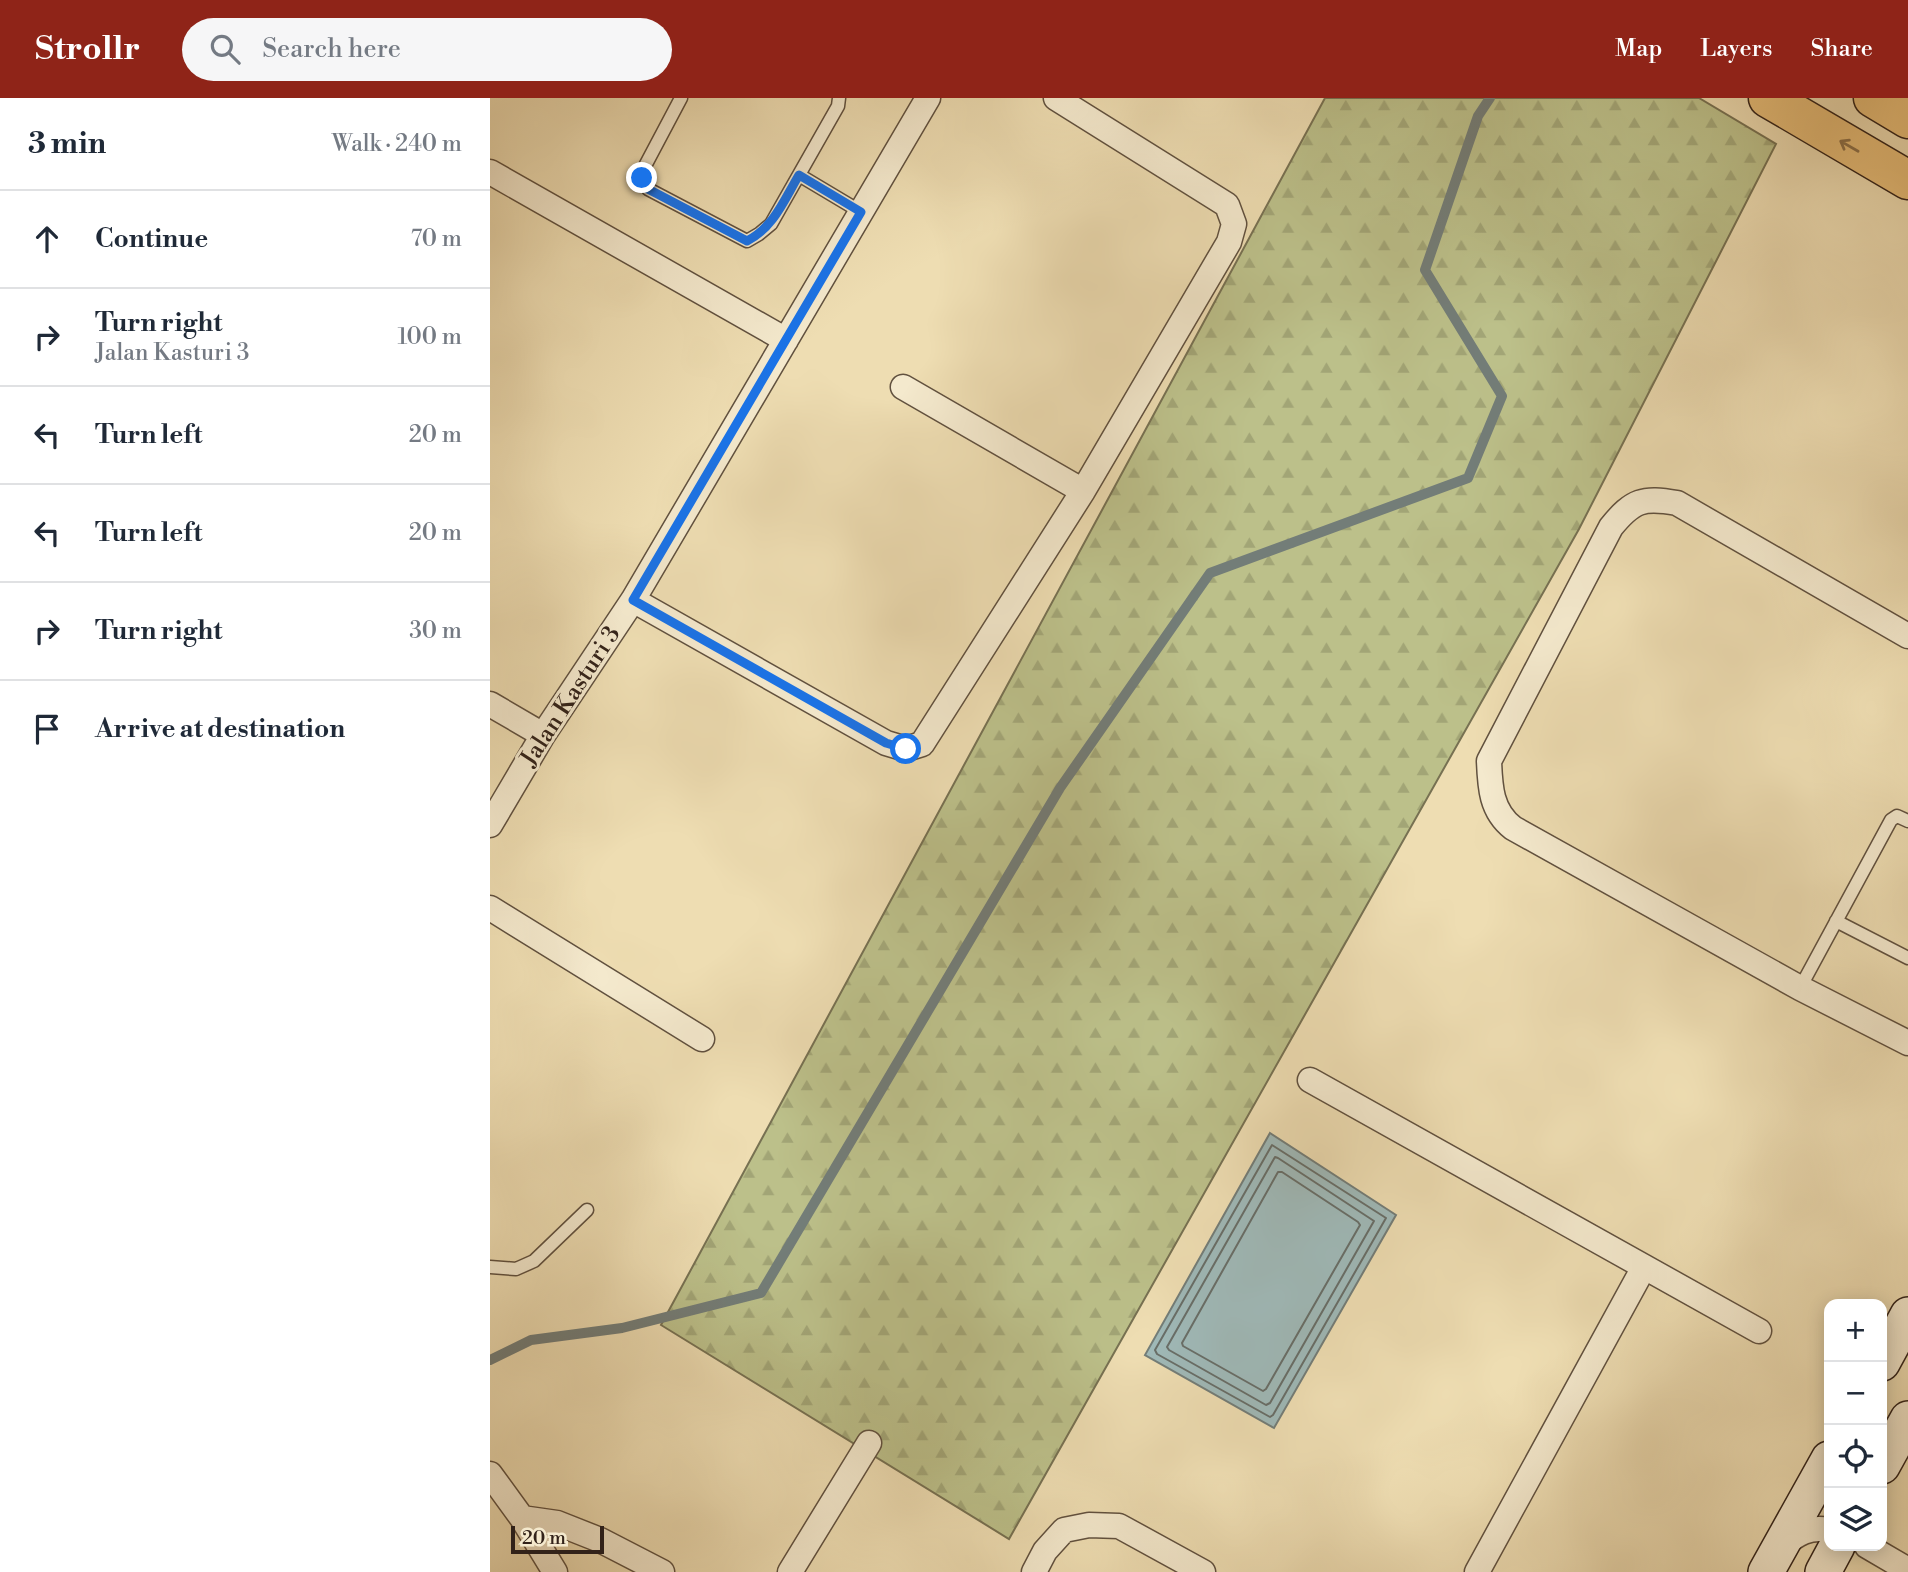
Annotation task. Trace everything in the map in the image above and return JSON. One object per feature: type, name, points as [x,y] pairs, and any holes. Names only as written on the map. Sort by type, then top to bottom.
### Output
[{"type":"main road","points":[[1768,98],[1908,180]]},
{"type":"main road","points":[[1873,98],[1908,119]]},
{"type":"street","name":"Jalan Kasturi 3","points":[[490,825],[543,735],[633,600],[928,98]]},
{"type":"street","points":[[633,600],[886,743],[906,749],[922,744],[1083,491],[1229,242],[1234,224],[1227,205],[1056,98]]},
{"type":"street","points":[[490,172],[786,340]]},
{"type":"street","points":[[903,387],[1083,491]]},
{"type":"street","points":[[1908,635],[1677,503],[1651,498],[1625,510],[1611,527],[1489,761],[1493,800],[1501,818],[1513,828],[1800,988],[1908,1043]]},
{"type":"street","points":[[490,704],[543,735]]},
{"type":"street","points":[[490,908],[702,1040]]},
{"type":"street","points":[[1310,1080],[1759,1331]]},
{"type":"street","points":[[1477,1572],[1644,1267]]},
{"type":"street","points":[[1883,1362],[1908,1315]]},
{"type":"street","points":[[1887,1457],[1908,1419]]},
{"type":"street","points":[[790,1572],[869,1443]]},
{"type":"street","points":[[1774,1559],[1824,1468]]},
{"type":"street","points":[[490,1474],[522,1518],[555,1572]]},
{"type":"street","points":[[522,1518],[557,1523],[600,1540],[662,1572]]},
{"type":"street","points":[[1034,1572],[1045,1551],[1064,1530],[1089,1525],[1119,1527],[1203,1572]]},
{"type":"street","points":[[1774,1559],[1798,1533],[1808,1529],[1824,1530]]},
{"type":"street","points":[[1823,1572],[1834,1551]]},
{"type":"street","points":[[1876,1551],[1908,1570]]},
{"type":"lane","points":[[681,98],[645,166],[642,178],[648,189],[747,241],[771,224],[838,106],[839,98]]},
{"type":"lane","points":[[799,175],[861,212]]},
{"type":"lane","points":[[1800,988],[1893,817],[1908,821]]},
{"type":"lane","points":[[1836,920],[1908,958]]},
{"type":"lane","points":[[490,1267],[516,1269],[534,1261],[587,1210]]},
{"type":"green space","points":[[1325,98],[1699,98],[1776,144],[1579,529],[1009,1539],[661,1325]]},
{"type":"water","points":[[1270,1133],[1396,1215],[1274,1428],[1145,1355]]},
{"type":"waterway","points":[[490,1360],[531,1340],[622,1328],[761,1293],[1060,788],[1210,573],[1468,478],[1502,396],[1425,270],[1478,116],[1490,98]]},
{"type":"route","points":[[642,178],[648,189],[747,241],[771,224],[799,175],[861,212],[633,600],[886,743],[906,749]]}]
